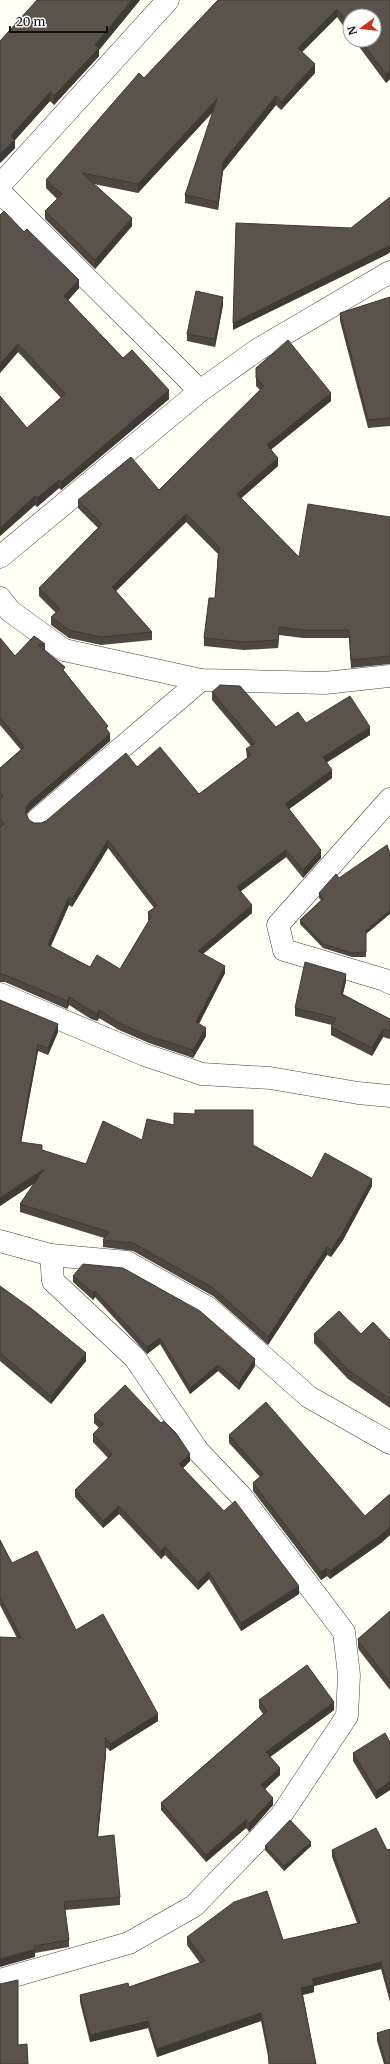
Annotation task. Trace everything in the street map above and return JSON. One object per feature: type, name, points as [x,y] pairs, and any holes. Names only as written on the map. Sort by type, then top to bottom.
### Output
[{"type":"street","points":[[0,185],[168,0]]},
{"type":"street","points":[[0,192],[200,391]]},
{"type":"street","points":[[0,557],[200,391],[257,350],[390,272]]},
{"type":"street","points":[[0,598],[10,611],[64,650],[201,680],[325,683],[390,676]]},
{"type":"street","points":[[38,819],[201,680]]},
{"type":"street","points":[[390,799],[278,925],[284,950],[385,980],[390,983]]},
{"type":"street","points":[[0,994],[145,1055],[202,1074],[270,1078],[358,1093],[390,1096]]},
{"type":"street","points":[[0,1241],[51,1255],[127,1262],[207,1307],[309,1397],[390,1443]]},
{"type":"street","points":[[0,1980],[129,1943],[194,1906],[280,1817],[347,1716],[349,1675],[344,1632],[241,1496],[198,1451],[135,1358],[53,1281],[51,1255]]},
{"type":"building","points":[[37,0],[132,0],[95,45],[99,48],[54,96],[50,92],[11,136],[15,140],[0,154],[0,41]]},
{"type":"building","points":[[218,0],[390,0],[390,71],[386,74],[366,48],[382,48],[382,8],[342,8],[342,16],[337,9],[298,48],[315,64],[281,102],[276,96],[223,162],[218,202],[185,195],[217,99],[138,184],[82,173],[132,218],[95,260],[45,211],[62,194],[46,180],[139,73],[144,78]]},
{"type":"building","points":[[390,197],[390,245],[233,323],[236,223],[351,228]]},
{"type":"building","points":[[4,211],[24,232],[27,229],[79,280],[64,296],[123,358],[132,350],[169,390],[61,482],[59,480],[37,498],[35,496],[0,528],[0,396],[27,428],[65,394],[18,344],[0,364],[0,215]]},
{"type":"building","points":[[196,291],[223,297],[215,339],[187,334]]},
{"type":"building","points":[[390,297],[390,418],[368,420],[340,313]]},
{"type":"building","points":[[288,340],[331,393],[267,445],[278,458],[237,494],[299,557],[308,504],[390,517],[390,656],[351,660],[349,630],[303,630],[279,627],[278,640],[244,642],[204,638],[209,598],[215,598],[219,547],[186,514],[112,587],[152,632],[101,637],[69,630],[51,617],[60,609],[39,588],[102,524],[78,500],[131,457],[159,490],[264,386],[256,378],[256,368]]},
{"type":"building","points":[[34,636],[45,644],[38,645],[65,667],[63,670],[108,726],[106,728],[110,734],[30,802],[26,807],[26,814],[29,820],[34,823],[46,821],[126,753],[137,767],[160,747],[199,794],[251,755],[246,749],[255,743],[212,692],[220,685],[240,686],[276,727],[298,712],[306,723],[350,696],[370,727],[323,757],[332,770],[285,804],[321,850],[303,870],[286,850],[237,887],[252,905],[198,951],[225,966],[196,1022],[206,1028],[193,1050],[149,1036],[119,1023],[99,1010],[97,1014],[69,997],[67,1001],[0,974],[0,827],[4,824],[0,819],[0,799],[3,796],[0,792],[0,768],[24,747],[0,717],[0,638],[15,656]],"holes":[[[108,840],[157,906],[148,912],[151,917],[120,969],[97,955],[90,967],[48,945],[69,897],[72,899]]]},
{"type":"building","points":[[387,845],[390,851],[390,910],[366,930],[366,952],[352,953],[323,944],[300,920],[323,899],[319,893],[336,874],[339,878]]},
{"type":"building","points":[[305,962],[346,974],[341,994],[390,1019],[390,1031],[383,1029],[372,1048],[331,1027],[336,1018],[295,1008]]},
{"type":"building","points":[[0,1000],[58,1024],[48,1048],[38,1044],[20,1142],[42,1145],[42,1150],[86,1164],[103,1121],[142,1140],[147,1119],[174,1125],[174,1113],[195,1114],[195,1110],[253,1110],[253,1145],[312,1178],[325,1153],[372,1179],[343,1232],[331,1250],[327,1247],[268,1337],[213,1288],[133,1243],[103,1240],[109,1232],[20,1204],[44,1169],[0,1198]]},
{"type":"building","points":[[83,1264],[123,1268],[200,1311],[255,1359],[239,1383],[218,1365],[190,1388],[160,1338],[147,1347],[95,1291],[93,1293],[73,1276]]},
{"type":"building","points":[[0,1286],[32,1309],[86,1353],[51,1396],[0,1353]]},
{"type":"building","points":[[339,1311],[361,1334],[373,1322],[390,1340],[390,1399],[348,1370],[314,1334]]},
{"type":"building","points":[[125,1385],[161,1423],[164,1421],[176,1433],[190,1454],[179,1464],[224,1511],[235,1501],[299,1586],[241,1623],[209,1572],[198,1582],[165,1547],[161,1551],[119,1506],[103,1521],[75,1490],[112,1454],[93,1434],[103,1424],[94,1415]]},
{"type":"building","points":[[266,1402],[365,1516],[390,1494],[390,1527],[330,1571],[327,1568],[321,1572],[253,1483],[263,1474],[229,1435]]},
{"type":"building","points":[[0,1540],[12,1563],[37,1551],[76,1630],[103,1614],[158,1714],[110,1744],[105,1737],[106,1747],[97,1837],[114,1835],[120,1897],[64,1902],[69,1940],[34,1946],[35,1949],[0,1959],[0,1637],[21,1638],[0,1597]]},
{"type":"building","points":[[390,1611],[390,1682],[358,1639]]},
{"type":"building","points":[[307,1665],[334,1702],[266,1752],[280,1768],[261,1785],[273,1798],[249,1824],[246,1820],[206,1855],[161,1803],[267,1711],[259,1700]]},
{"type":"building","points":[[385,1733],[390,1742],[390,1782],[376,1791],[353,1753]]},
{"type":"building","points":[[290,1820],[311,1842],[284,1866],[265,1846]]},
{"type":"building","points":[[376,1828],[387,1850],[390,1849],[390,1994],[381,1962],[312,1979],[314,1985],[301,1988],[316,2064],[269,2064],[268,2048],[261,2013],[157,2049],[148,2021],[90,2035],[80,1995],[128,1983],[129,1987],[205,1961],[187,1937],[234,1902],[267,1891],[283,1940],[360,1923],[332,1850]]},
{"type":"building","points":[[18,1980],[18,2045],[27,2044],[28,2064],[0,2064],[0,1984]]},
{"type":"building","points":[[390,2029],[390,2064],[386,2064],[377,2033]]}]
